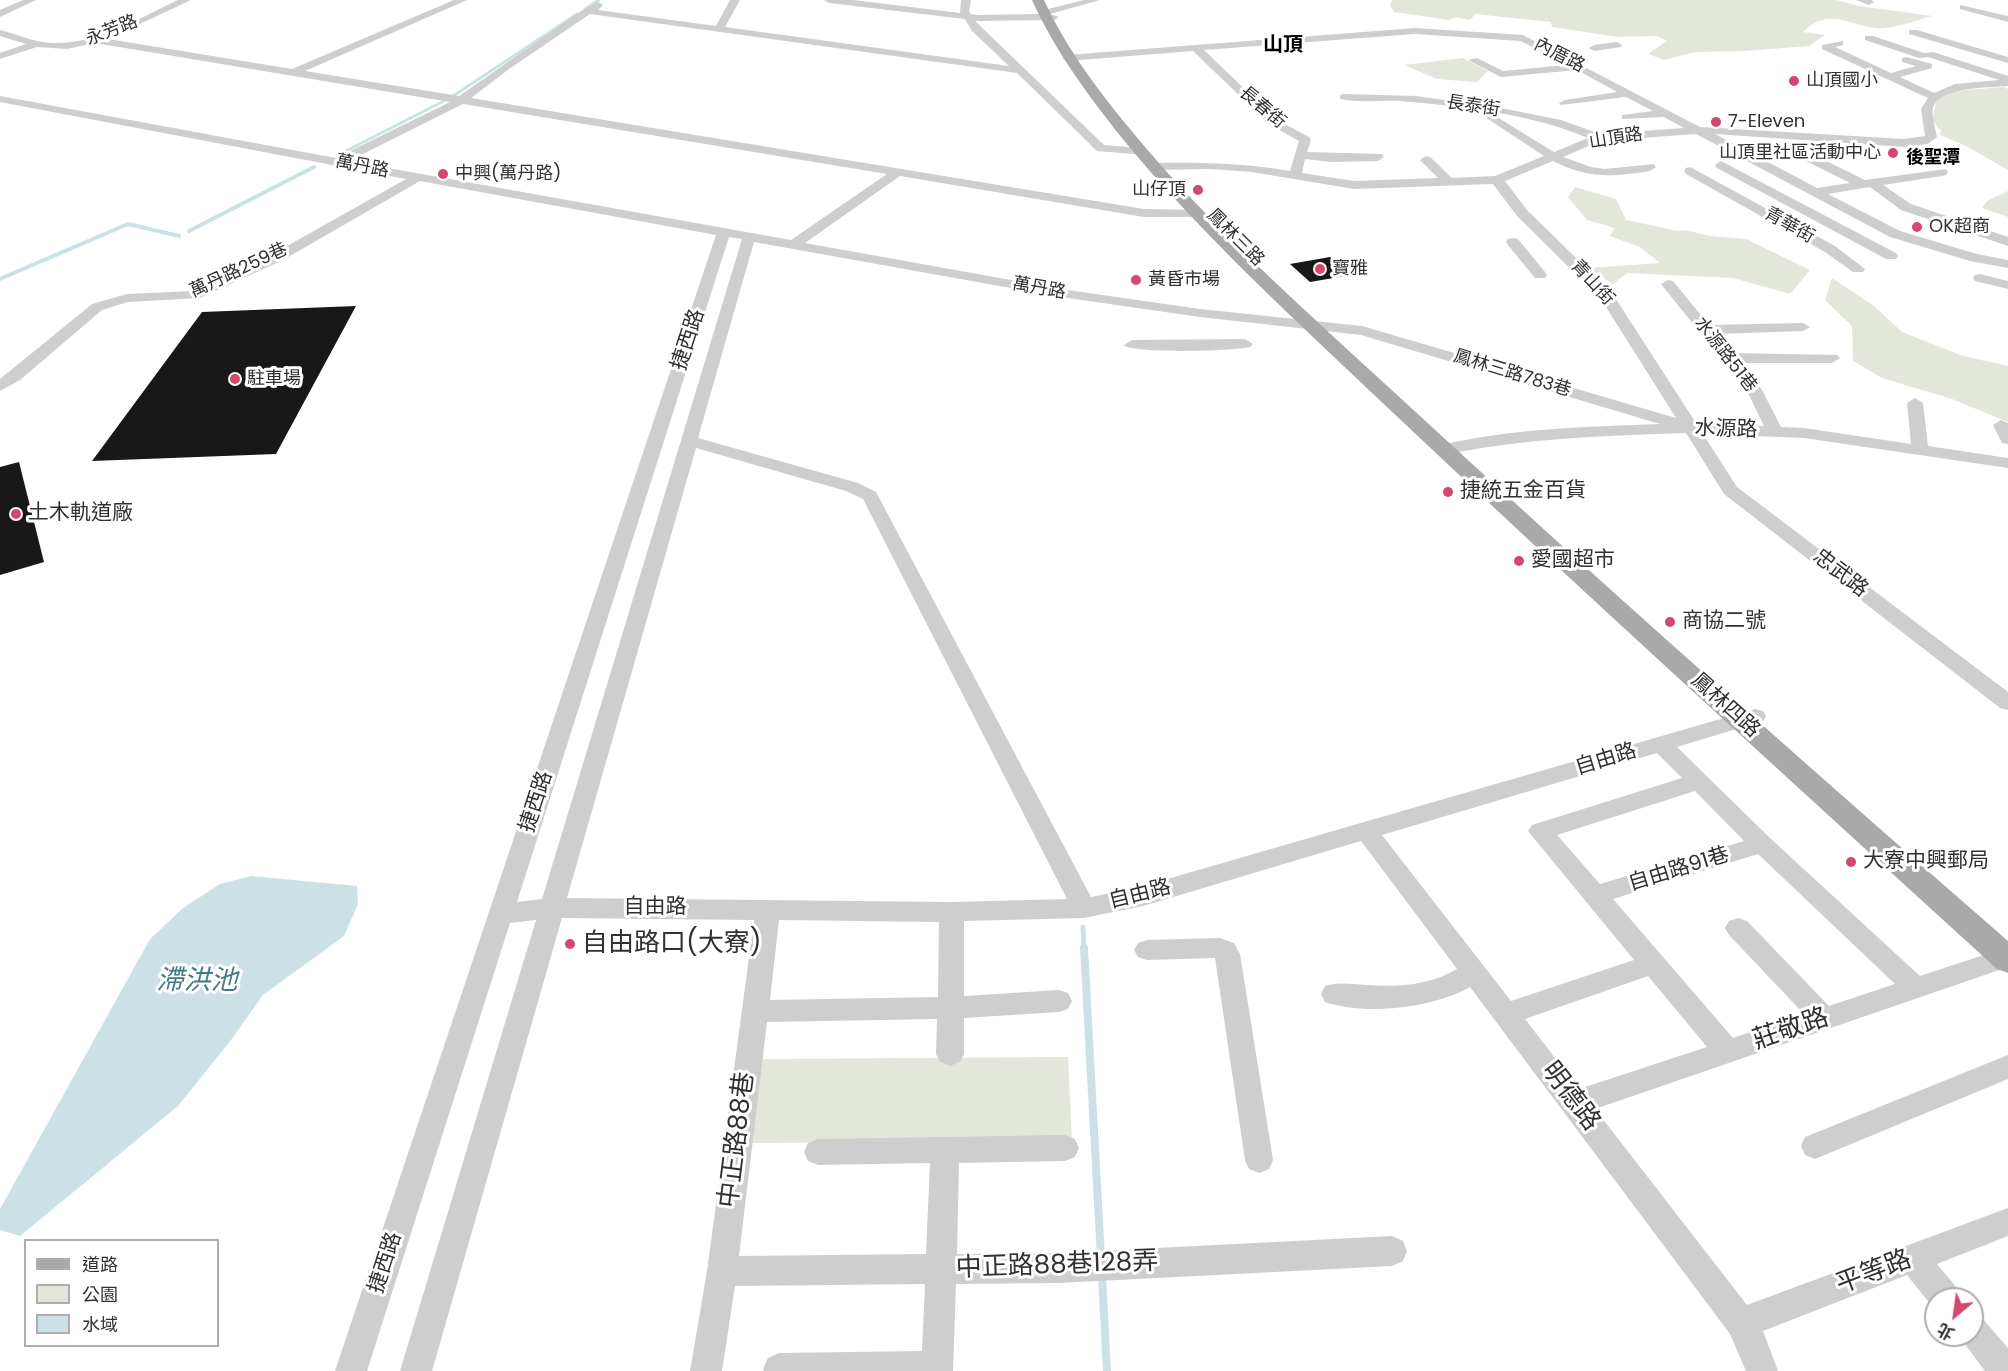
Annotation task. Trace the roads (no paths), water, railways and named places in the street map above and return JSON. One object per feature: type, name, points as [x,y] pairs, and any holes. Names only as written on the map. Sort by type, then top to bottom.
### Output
[{"type":"main road","name":"鳳林三路","points":[[1046,10],[1071,57],[1141,152],[1159,166],[1322,327],[1451,448]]},
{"type":"main road","name":"鳳林三路","points":[[1071,57],[1195,213],[1233,252],[1322,327]]},
{"type":"main road","name":"鳳林四路","points":[[1451,448],[2007,954]]},
{"type":"street","points":[[0,14],[31,0]]},
{"type":"street","name":"永芳路","points":[[0,33],[36,44],[62,46],[97,40],[186,0]]},
{"type":"street","points":[[292,73],[462,0]]},
{"type":"street","points":[[337,162],[460,101],[505,67],[604,0]]},
{"type":"street","points":[[719,29],[735,0]]},
{"type":"street","points":[[829,0],[968,17],[1046,10],[1095,0]]},
{"type":"street","points":[[966,0],[964,11],[976,29],[1101,148],[1141,152]]},
{"type":"street","points":[[1963,7],[2008,19]]},
{"type":"street","points":[[587,11],[1022,71]]},
{"type":"street","name":"內厝路","points":[[1071,57],[1430,32],[1523,38],[1895,234],[1975,258],[2008,264]]},
{"type":"street","points":[[1913,32],[2008,60]]},
{"type":"street","points":[[1869,38],[2008,81]]},
{"type":"street","points":[[97,40],[1144,213],[1195,213]]},
{"type":"street","points":[[1839,43],[1826,47],[1934,97],[1960,86],[2008,81]]},
{"type":"street","points":[[0,56],[36,44]]},
{"type":"street","points":[[1594,48],[1617,45]]},
{"type":"street","points":[[1891,76],[1928,66],[1906,60],[1961,47]]},
{"type":"street","name":"長春街","points":[[1196,49],[1273,122],[1305,140],[1300,155]]},
{"type":"street","points":[[1856,61],[1880,55]]},
{"type":"street","points":[[1473,60],[1501,74],[1581,68]]},
{"type":"street","points":[[1565,103],[1630,93]]},
{"type":"street","name":"長泰街","points":[[1344,97],[1376,96],[1434,100],[1564,123],[1598,138]]},
{"type":"street","name":"山頂路","points":[[1159,166],[1221,166],[1295,174],[1354,185],[1497,180],[1598,138],[1700,130],[1904,143],[1924,141],[1931,137],[1927,109],[1934,97]]},
{"type":"street","name":"萬丹路","points":[[0,99],[1061,293],[1200,313],[1322,327]]},
{"type":"street","points":[[1513,113],[1542,107]]},
{"type":"street","points":[[1626,117],[1668,113]]},
{"type":"street","points":[[1492,117],[1554,157],[1601,173],[1650,167]]},
{"type":"street","points":[[1295,174],[1300,155],[1331,158],[1378,157]]},
{"type":"street","points":[[1808,157],[1867,184],[1906,207],[2008,242]]},
{"type":"street","points":[[1426,160],[1449,182]]},
{"type":"street","points":[[1721,165],[1891,256]]},
{"type":"street","name":"青華街","points":[[1690,171],[1830,249],[1895,234]]},
{"type":"street","points":[[1815,192],[1942,172]]},
{"type":"street","points":[[793,245],[897,173]]},
{"type":"street","name":"萬丹路259巷","points":[[0,386],[14,377],[68,329],[97,307],[127,298],[195,295],[278,257],[418,177]]},
{"type":"street","name":"青山街","points":[[1497,180],[1522,213],[1607,296],[1691,429]]},
{"type":"street","name":"捷西路","points":[[351,1371],[724,232]]},
{"type":"street","name":"捷西路","points":[[416,1371],[749,237]]},
{"type":"street","points":[[1513,242],[1540,275]]},
{"type":"street","points":[[1830,249],[1858,269]]},
{"type":"street","points":[[1980,278],[2008,285]]},
{"type":"street","name":"水源路51巷","points":[[1668,284],[1754,390],[1775,431]]},
{"type":"street","points":[[1200,313],[1217,345]]},
{"type":"street","name":"鳳林三路783巷","points":[[1322,327],[1383,335],[1691,429]]},
{"type":"street","points":[[1707,330],[1803,327]]},
{"type":"street","points":[[1132,345],[1245,344]]},
{"type":"street","points":[[1729,358],[1832,358]]},
{"type":"street","points":[[1915,403],[1920,450]]},
{"type":"street","name":"水源路","points":[[1451,448],[1492,440],[1571,432],[1691,429],[1775,431],[1803,433],[2008,463]]},
{"type":"street","name":"忠武路","points":[[1691,429],[1730,490],[2008,703]]},
{"type":"street","points":[[690,441],[852,487],[870,496],[1084,908]]},
{"type":"street","name":"自由路","points":[[501,914],[552,908],[952,912],[1084,908],[1143,896],[1747,718]]},
{"type":"street","points":[[1660,744],[1761,844],[1916,988]]},
{"type":"street","points":[[1697,782],[1540,831],[1728,1052]]},
{"type":"street","name":"明德路","points":[[1366,831],[1741,1323],[1750,1339],[1762,1371]]},
{"type":"street","name":"自由路91巷","points":[[1596,895],[1761,844]]},
{"type":"street","name":"中正路88巷","points":[[706,1371],[722,1271],[768,909]]},
{"type":"street","points":[[950,1054],[952,912]]},
{"type":"street","points":[[1738,928],[1825,1019]]},
{"type":"street","points":[[1147,950],[1220,948],[1225,950],[1259,1160]]},
{"type":"street","name":"莊敬路","points":[[1575,1103],[1916,988],[2007,954]]},
{"type":"street","points":[[1506,1014],[1653,964]]},
{"type":"street","points":[[1334,994],[1396,998],[1423,994],[1442,989],[1474,972]]},
{"type":"street","points":[[754,1011],[951,1008],[1059,1001]]},
{"type":"street","points":[[1815,1146],[2008,1067]]},
{"type":"street","points":[[818,1152],[1065,1148]]},
{"type":"street","points":[[779,1369],[937,1369],[945,1150]]},
{"type":"street","name":"平等路","points":[[1741,1323],[2008,1222]]},
{"type":"street","name":"中正路88巷128弄","points":[[722,1271],[1059,1268],[1392,1251]]},
{"type":"street","points":[[1912,1258],[1936,1287]]},
{"type":"street","points":[[1984,1344],[2006,1371]]},
{"type":"water","name":"滯洪池","points":[[251,876],[357,886],[358,904],[344,936],[263,995],[231,1040],[178,1106],[20,1236],[0,1230],[0,1209],[150,939],[183,908],[220,884]]},
{"type":"waterway","points":[[585,9],[599,0]]},
{"type":"waterway","points":[[453,96],[577,14]]},
{"type":"waterway","points":[[342,153],[444,101]]},
{"type":"waterway","points":[[189,231],[314,167]]},
{"type":"waterway","points":[[0,279],[128,224],[179,236]]},
{"type":"waterway","points":[[1083,927],[1084,949]]},
{"type":"waterway","points":[[1084,948],[1101,1258]]},
{"type":"waterway","points":[[1102,1276],[1107,1371]]},
{"type":"place","name":"山頂國小","points":[[1794,81]]},
{"type":"place","name":"7-Eleven","points":[[1716,122]]},
{"type":"place","name":"山頂里社區活動中心","points":[[1893,153]]},
{"type":"place","name":"中興(萬丹路)","points":[[443,174]]},
{"type":"place","name":"山仔頂","points":[[1198,190]]},
{"type":"place","name":"OK超商","points":[[1917,227]]},
{"type":"place","name":"寶雅","points":[[1320,269]]},
{"type":"place","name":"黃昏市場","points":[[1136,280]]},
{"type":"place","name":"駐車場","points":[[235,379]]},
{"type":"place","name":"捷統五金百貨","points":[[1448,492]]},
{"type":"place","name":"土木軌道廠","points":[[16,514]]},
{"type":"place","name":"愛國超市","points":[[1519,561]]},
{"type":"place","name":"商協二號","points":[[1670,622]]},
{"type":"place","name":"大寮中興郵局","points":[[1851,862]]},
{"type":"place","name":"自由路口(大寮)","points":[[570,944]]},
{"type":"district","name":"山頂","points":[[1283,46]]},
{"type":"district","name":"後聖潭","points":[[1933,158]]}]
